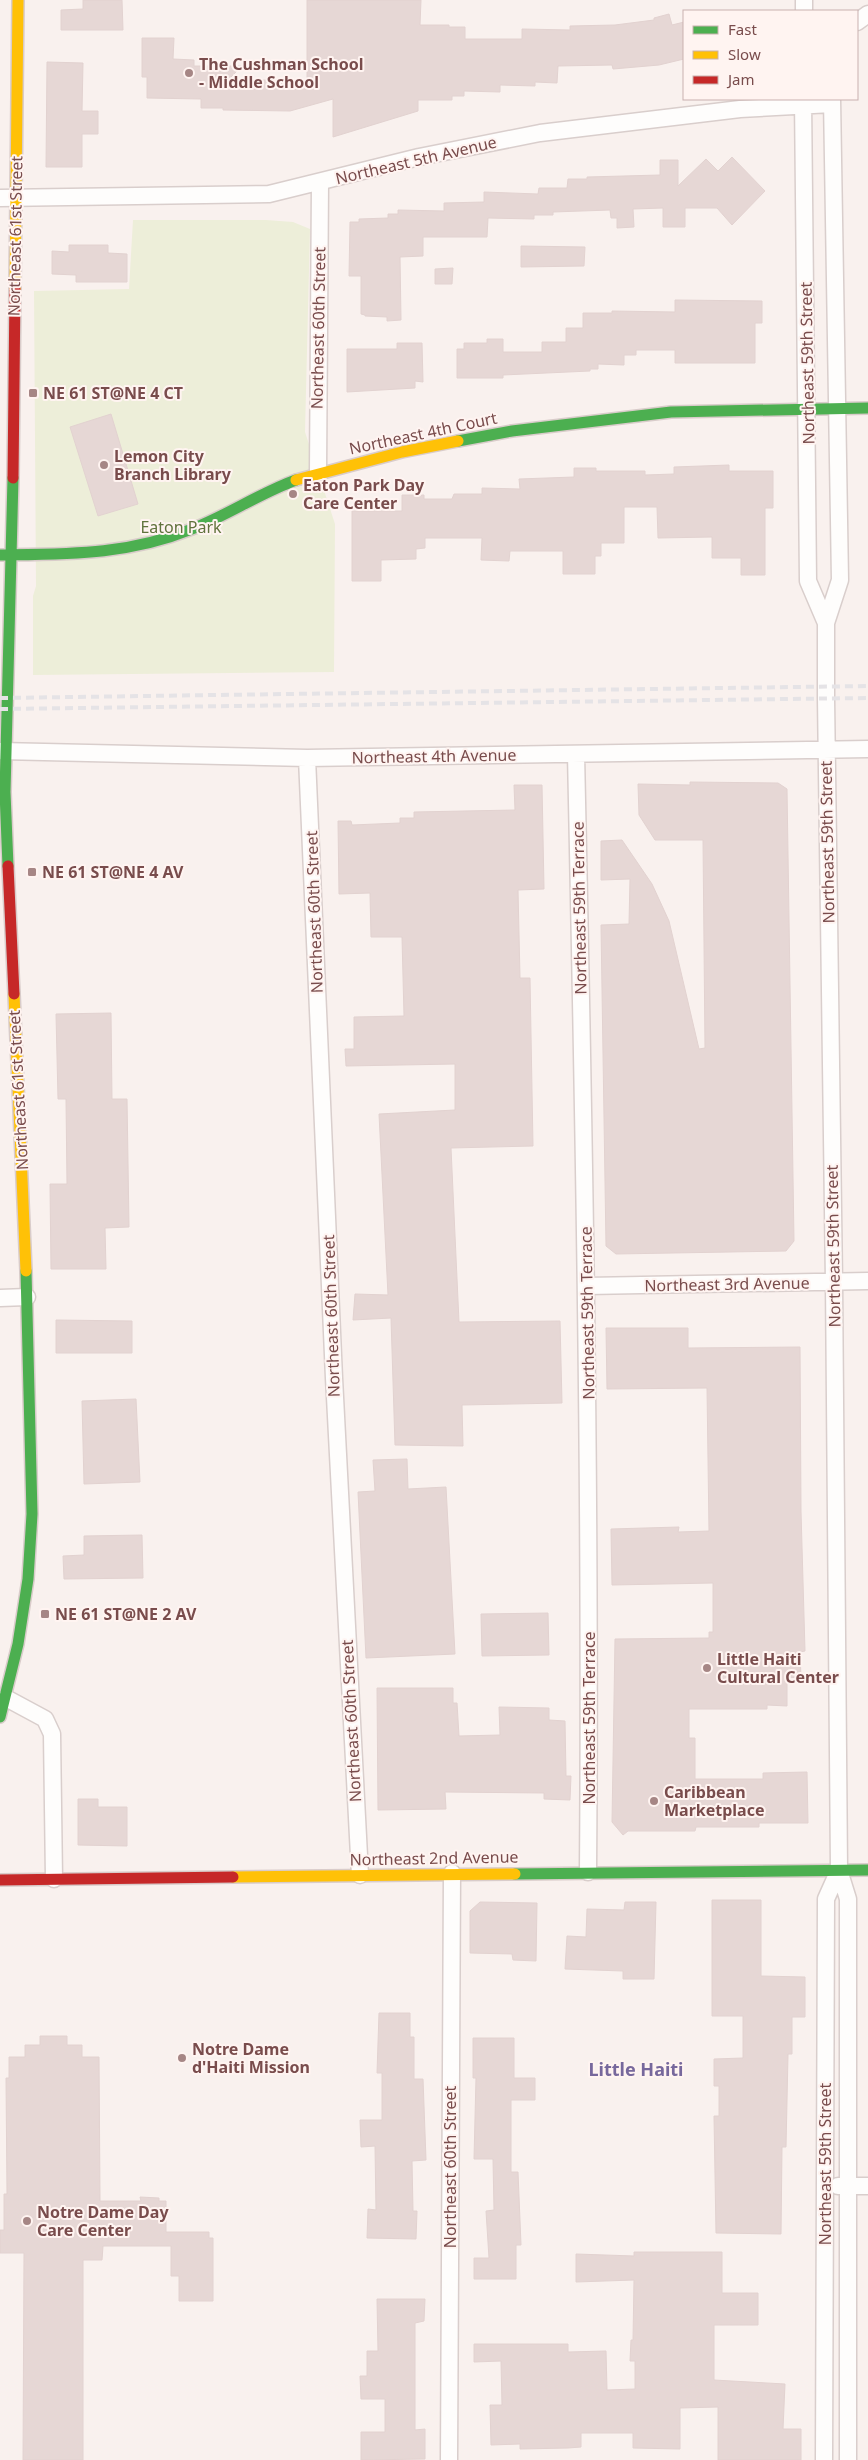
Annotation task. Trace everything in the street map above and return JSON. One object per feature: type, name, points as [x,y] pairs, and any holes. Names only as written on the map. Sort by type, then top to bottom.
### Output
[{"type":"main road","name":"Northeast 61st Street","points":[[0,1717],[6,1698],[28,1579],[32,1514],[27,1297],[3,751],[8,198],[18,0]]},
{"type":"main road","name":"Northeast 4th Court","points":[[6,555],[96,554],[130,548],[192,529],[279,486],[318,473],[456,441],[571,422],[679,412],[868,408]]},
{"type":"main road","name":"Northeast 2nd Avenue","points":[[0,1880],[452,1873],[868,1870]]},
{"type":"street","name":"Northeast 5th Avenue","points":[[8,198],[269,194],[419,157],[540,133],[803,102],[832,101]]},
{"type":"street","name":"Northeast 59th Street","points":[[832,101],[840,580],[826,623],[826,750],[834,1283],[839,1870],[848,1899],[848,2460]]},
{"type":"street","name":"Northeast 59th Street","points":[[803,102],[808,580],[826,623]]},
{"type":"street","name":"Northeast 60th Street","points":[[318,473],[320,182]]},
{"type":"street","name":"Northeast 4th Avenue","points":[[3,751],[308,758],[868,749]]},
{"type":"street","name":"Northeast 59th Terrace","points":[[576,754],[590,1596],[588,1872]]},
{"type":"street","name":"Northeast 60th Street","points":[[308,758],[334,1397],[360,1875]]},
{"type":"street","name":"Northeast 3rd Avenue","points":[[586,1286],[868,1282]]},
{"type":"street","points":[[0,1298],[27,1297]]},
{"type":"street","points":[[6,1698],[45,1719],[52,1734],[54,1879]]},
{"type":"street","name":"Northeast 59th Street","points":[[824,2460],[826,1899],[839,1870]]},
{"type":"street","name":"Northeast 60th Street","points":[[449,2460],[452,1873]]},
{"type":"street","points":[[825,2186],[868,2186]]},
{"type":"green space","name":"Eaton Park","points":[[133,220],[266,220],[293,222],[310,229],[305,432],[335,524],[334,672],[33,675],[33,596],[36,586],[34,291],[129,289]]},
{"type":"building","points":[[83,0],[122,0],[123,30],[61,30],[61,10],[83,9]]},
{"type":"building","points":[[307,0],[421,0],[420,25],[465,27],[465,39],[522,39],[522,29],[570,30],[570,26],[615,25],[654,20],[654,18],[669,14],[672,25],[683,22],[683,59],[659,65],[613,69],[612,65],[558,66],[557,83],[535,82],[535,86],[500,85],[500,92],[464,91],[464,96],[452,96],[452,100],[418,100],[418,111],[333,137],[333,99],[290,111],[201,108],[201,99],[147,98],[147,77],[142,77],[142,38],[174,38],[173,59],[194,60],[194,66],[242,66],[228,80],[307,80]]},
{"type":"building","points":[[47,62],[83,63],[82,111],[98,111],[98,134],[82,134],[82,167],[46,167]]},
{"type":"building","points":[[732,157],[765,191],[732,225],[717,208],[685,208],[685,227],[663,227],[663,208],[633,209],[634,227],[617,228],[617,218],[611,218],[610,210],[553,212],[553,215],[534,215],[534,219],[488,218],[487,237],[423,237],[423,256],[400,257],[401,320],[387,321],[387,317],[365,316],[361,314],[361,276],[349,276],[350,222],[359,222],[359,219],[388,218],[388,214],[398,214],[398,210],[444,211],[444,203],[484,202],[484,192],[538,194],[539,188],[567,188],[568,179],[660,175],[660,160],[678,160],[678,186],[706,159],[718,171]]},
{"type":"building","points":[[69,245],[108,245],[108,253],[127,254],[127,282],[76,282],[76,275],[52,274],[52,251],[69,252]]},
{"type":"building","points":[[521,246],[585,247],[584,266],[521,267]]},
{"type":"building","points":[[453,268],[452,284],[435,284],[435,269]]},
{"type":"building","points":[[675,300],[762,301],[762,323],[755,323],[755,363],[675,363],[675,350],[636,350],[636,355],[624,355],[624,365],[598,364],[598,369],[590,369],[590,371],[503,375],[503,378],[457,378],[457,349],[464,349],[464,343],[487,343],[487,339],[503,339],[503,352],[542,352],[542,342],[566,342],[566,328],[583,328],[583,313],[612,313],[612,311],[675,312]]},
{"type":"building","points":[[397,343],[422,343],[423,382],[415,381],[415,388],[347,392],[347,349],[397,349]]},
{"type":"building","name":"Lemon City Branch Library","points":[[111,414],[138,504],[98,516],[70,427]]},
{"type":"building","points":[[729,465],[729,471],[773,471],[773,508],[765,508],[765,575],[741,575],[741,558],[712,558],[712,537],[658,538],[657,507],[624,507],[624,543],[601,543],[601,556],[595,556],[595,574],[563,574],[563,551],[510,551],[509,561],[481,560],[482,538],[425,538],[425,548],[416,549],[416,559],[381,560],[381,581],[352,581],[352,511],[402,511],[402,495],[424,495],[424,499],[452,499],[454,494],[482,494],[482,488],[520,489],[519,479],[574,477],[574,468],[596,468],[596,471],[645,471],[645,475],[674,474],[674,467]]},
{"type":"building","points":[[690,782],[778,783],[787,789],[794,1241],[786,1251],[616,1254],[606,1246],[601,925],[629,924],[630,879],[601,880],[601,841],[622,840],[652,884],[669,921],[699,1049],[705,1048],[703,840],[655,840],[639,815],[638,784],[690,785]]},
{"type":"building","points":[[514,785],[542,785],[544,889],[518,890],[520,978],[530,978],[533,1146],[451,1148],[459,1322],[560,1321],[562,1403],[462,1405],[463,1446],[395,1445],[391,1318],[353,1320],[355,1294],[388,1295],[379,1114],[455,1110],[455,1064],[346,1066],[345,1049],[354,1049],[354,1017],[404,1016],[402,937],[371,937],[370,893],[339,894],[338,821],[351,821],[352,825],[400,823],[400,818],[414,818],[414,812],[515,810]]},
{"type":"building","points":[[111,1013],[112,1099],[127,1099],[129,1227],[105,1228],[106,1269],[51,1269],[50,1184],[67,1184],[66,1099],[58,1099],[56,1014]]},
{"type":"building","points":[[56,1320],[132,1321],[132,1353],[56,1353]]},
{"type":"building","points":[[606,1328],[688,1328],[688,1348],[800,1347],[801,1511],[805,1651],[800,1652],[801,1678],[787,1677],[787,1706],[767,1705],[767,1709],[689,1709],[689,1738],[695,1738],[695,1779],[763,1779],[763,1773],[807,1772],[808,1823],[759,1823],[759,1827],[696,1827],[695,1831],[628,1831],[623,1835],[612,1822],[615,1639],[709,1638],[709,1632],[713,1632],[713,1583],[612,1585],[611,1529],[679,1527],[678,1532],[709,1531],[707,1388],[607,1389]]},
{"type":"building","points":[[136,1399],[140,1482],[84,1484],[82,1401]]},
{"type":"building","points":[[407,1459],[408,1489],[446,1487],[455,1654],[366,1658],[358,1492],[375,1491],[373,1460]]},
{"type":"building","points":[[142,1535],[143,1578],[64,1579],[63,1556],[84,1555],[84,1536]]},
{"type":"building","points":[[548,1613],[549,1655],[482,1656],[481,1614]]},
{"type":"building","points":[[377,1688],[453,1688],[453,1703],[457,1703],[459,1736],[500,1735],[499,1707],[549,1708],[549,1720],[565,1721],[566,1776],[571,1776],[570,1800],[544,1799],[544,1793],[445,1792],[446,1809],[378,1810]]},
{"type":"building","points":[[78,1799],[98,1799],[98,1807],[127,1807],[127,1846],[78,1845]]},
{"type":"building","points":[[712,1900],[761,1900],[761,1976],[805,1977],[805,2017],[792,2017],[792,2054],[788,2054],[786,2147],[782,2147],[781,2234],[716,2233],[714,2116],[719,2116],[719,2086],[714,2086],[714,2059],[743,2058],[743,2016],[712,2016]]},
{"type":"building","points":[[480,1902],[537,1903],[536,1961],[513,1960],[512,1954],[470,1953],[470,1911]]},
{"type":"building","points":[[625,1902],[656,1902],[654,1979],[623,1979],[623,1971],[565,1969],[567,1936],[586,1937],[587,1909],[624,1910]]},
{"type":"building","points":[[379,2013],[410,2013],[410,2037],[414,2037],[414,2079],[423,2079],[426,2160],[412,2161],[413,2211],[417,2211],[416,2239],[367,2238],[368,2209],[376,2210],[375,2146],[361,2147],[360,2120],[382,2120],[382,2073],[377,2073]]},
{"type":"building","points":[[40,2036],[67,2036],[67,2045],[82,2045],[82,2057],[99,2057],[100,2201],[141,2201],[140,2197],[159,2198],[159,2201],[166,2201],[166,2232],[209,2232],[209,2238],[213,2238],[213,2301],[179,2301],[179,2276],[171,2276],[171,2246],[103,2246],[102,2260],[83,2260],[83,2460],[23,2460],[24,2253],[0,2253],[0,2230],[4,2230],[4,2194],[7,2194],[6,2078],[9,2078],[9,2057],[25,2057],[25,2045],[40,2045]]},
{"type":"building","points":[[473,2038],[514,2038],[514,2078],[535,2078],[535,2100],[511,2100],[511,2172],[518,2172],[521,2245],[516,2245],[516,2279],[474,2279],[474,2258],[489,2258],[486,2211],[494,2210],[493,2159],[474,2159],[476,2078],[473,2078]]},
{"type":"building","points":[[634,2252],[722,2252],[722,2293],[758,2293],[758,2325],[714,2325],[714,2380],[785,2384],[783,2429],[801,2429],[801,2460],[718,2460],[718,2407],[680,2408],[680,2449],[633,2448],[633,2433],[581,2433],[581,2447],[520,2449],[520,2444],[491,2445],[490,2405],[502,2405],[501,2361],[474,2362],[474,2344],[568,2344],[568,2352],[606,2351],[607,2390],[635,2389],[635,2361],[630,2361],[631,2340],[633,2340],[634,2280],[576,2282],[576,2254],[634,2256]]},
{"type":"building","points":[[377,2299],[425,2299],[424,2321],[415,2323],[415,2430],[425,2429],[425,2459],[361,2460],[361,2432],[385,2432],[385,2399],[361,2399],[360,2376],[367,2376],[367,2351],[378,2351]]},
{"type":"railway","points":[[0,698],[868,686]]},
{"type":"railway","points":[[0,709],[868,698]]},
{"type":"traffic: fast","points":[[458,441],[512,431],[671,412],[868,408]]},
{"type":"traffic: fast","points":[[8,866],[5,792],[13,478]]},
{"type":"traffic: fast","points":[[0,555],[74,553],[145,544],[192,529],[296,480]]},
{"type":"traffic: fast","points":[[0,1717],[18,1644],[28,1579],[32,1514],[26,1271]]},
{"type":"traffic: fast","points":[[515,1874],[868,1870]]},
{"type":"traffic: slow","points":[[15,289],[18,0]]},
{"type":"traffic: slow","points":[[296,480],[402,452],[458,441]]},
{"type":"traffic: slow","points":[[14,994],[26,1271]]},
{"type":"traffic: slow","points":[[233,1877],[515,1874]]},
{"type":"traffic: jam","points":[[13,478],[15,289]]},
{"type":"traffic: jam","points":[[8,866],[14,994]]},
{"type":"traffic: jam","points":[[0,1880],[233,1877]]},
{"type":"place","name":"The Cushman School - Middle School","points":[[189,73]]},
{"type":"place","name":"NE 61 ST@NE 4 CT","points":[[33,393]]},
{"type":"place","name":"Lemon City Branch Library","points":[[104,465]]},
{"type":"place","name":"Eaton Park Day Care Center","points":[[293,494]]},
{"type":"place","name":"NE 61 ST@NE 4 AV","points":[[32,872]]},
{"type":"place","name":"NE 61 ST@NE 2 AV","points":[[45,1614]]},
{"type":"place","name":"Little Haiti Cultural Center","points":[[707,1668]]},
{"type":"place","name":"Caribbean Marketplace","points":[[654,1801]]},
{"type":"place","name":"Notre Dame d'Haiti Mission","points":[[182,2058]]},
{"type":"place","name":"Notre Dame Day Care Center","points":[[27,2221]]},
{"type":"district","name":"Little Haiti","points":[[636,2070]]}]
